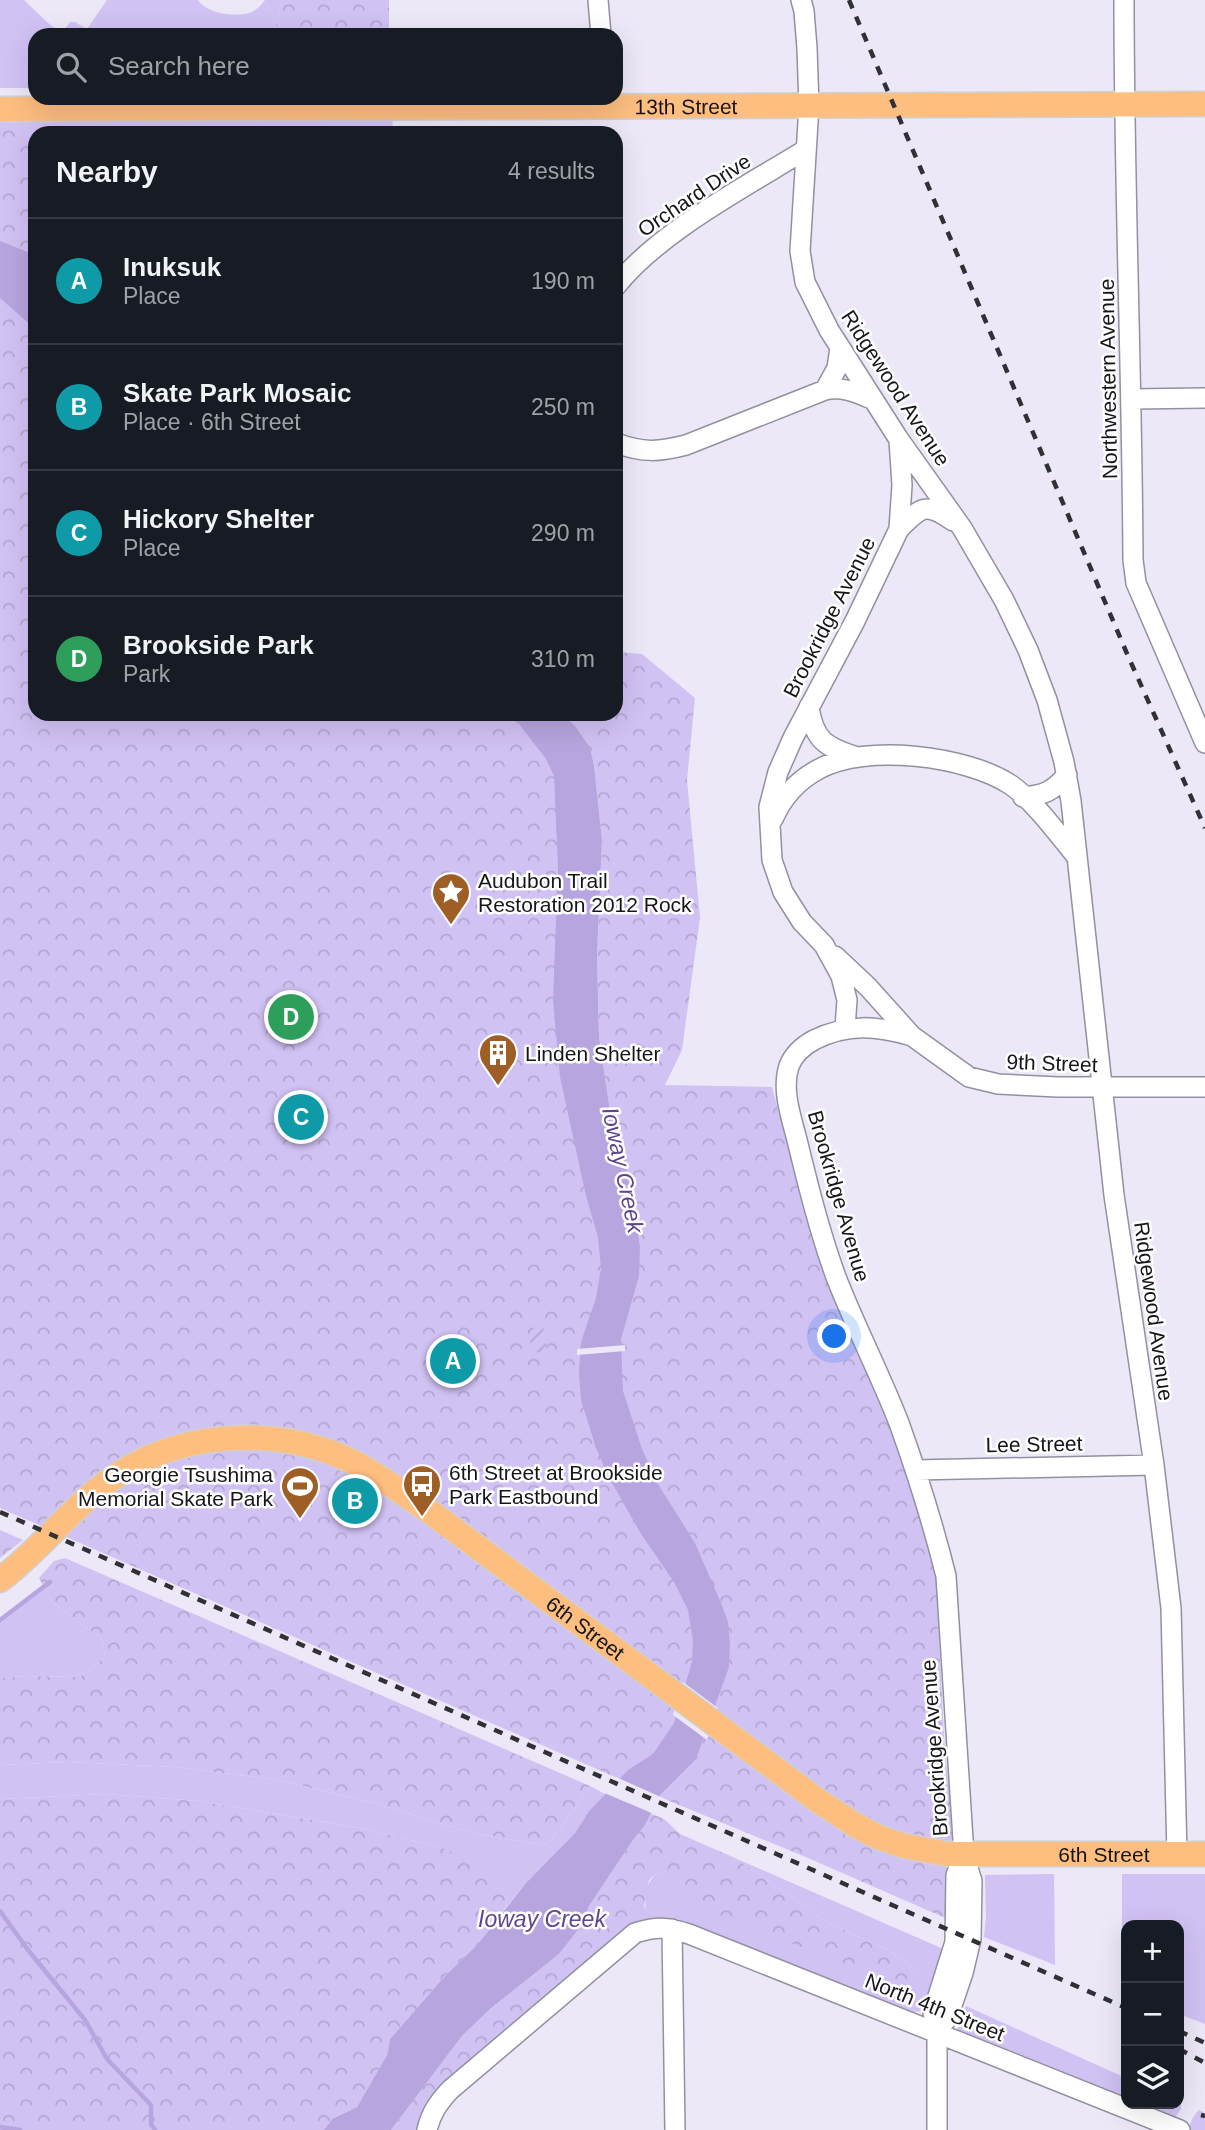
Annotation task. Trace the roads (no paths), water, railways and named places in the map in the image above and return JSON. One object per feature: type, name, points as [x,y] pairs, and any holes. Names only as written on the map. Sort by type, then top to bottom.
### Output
[{"type":"main road","name":"13th Street","points":[[623,102],[809,106],[1205,104]]},
{"type":"main road","name":"13th Street","points":[[0,109],[345,105]]},
{"type":"main road","name":"6th Street","points":[[0,1580],[111,1480],[156,1456],[209,1440],[242,1437],[267,1438],[313,1446],[353,1462],[429,1511],[817,1800],[878,1837],[904,1846],[964,1855],[1205,1854]]},
{"type":"street","points":[[598,0],[601,28]]},
{"type":"street","name":"Ridgewood Avenue","points":[[800,0],[804,11],[809,106],[800,251],[805,282],[840,348],[898,438],[962,528],[1004,600],[1028,650],[1047,701],[1067,775],[1114,1195],[1154,1465],[1171,1608],[1177,1855]]},
{"type":"street","name":"Northwestern Avenue","points":[[1124,0],[1133,560],[1136,583],[1205,743]]},
{"type":"street","name":"Orchard Drive","points":[[623,279],[649,251],[805,150]]},
{"type":"street","points":[[825,390],[838,368],[840,348]]},
{"type":"street","points":[[623,445],[644,452],[669,450],[833,388],[849,390],[874,401]]},
{"type":"street","points":[[1132,398],[1205,398]]},
{"type":"street","name":"Brookridge Avenue","points":[[898,438],[902,485],[899,529]]},
{"type":"street","name":"Brookridge Avenue","points":[[937,2032],[948,2017],[964,1973],[971,1939],[972,1881],[964,1855],[946,1576],[936,1534],[915,1470],[822,1236],[804,1170],[786,1087],[789,1066],[795,1053],[827,1033],[845,1028],[847,1000],[841,976],[824,945],[802,922],[783,892],[772,860],[769,807],[778,772],[793,738],[855,621],[899,529],[917,511],[926,509],[937,510],[962,528]]},
{"type":"street","points":[[809,706],[811,724],[819,738],[831,749],[858,757]]},
{"type":"street","points":[[769,827],[779,805],[796,785],[820,768],[858,757],[896,755],[938,759],[974,768],[1011,785],[1045,818],[1076,857]]},
{"type":"street","points":[[1023,797],[1041,795],[1067,775]]},
{"type":"street","name":"9th Street","points":[[824,945],[868,987],[912,1036],[969,1077],[998,1084],[1102,1088],[1205,1087]]},
{"type":"street","name":"9th Street","points":[[845,1028],[891,1030],[912,1036]]},
{"type":"street","name":"Lee Street","points":[[915,1470],[1154,1465]]},
{"type":"street","points":[[937,2130],[937,2032],[933,2012],[955,1942],[956,1875],[964,1855]]},
{"type":"street","points":[[427,2130],[430,2117],[450,2090],[635,1933],[654,1927],[672,1929],[675,2130]]},
{"type":"street","name":"North 4th Street","points":[[672,1929],[1180,2130]]},
{"type":"water","points":[[0,241],[28,252],[28,323],[0,298]]},
{"type":"water","name":"Ioway Creek","points":[[514,721],[570,721],[590,747],[602,840],[597,956],[599,1036],[609,1106],[624,1152],[640,1247],[639,1276],[621,1339],[623,1391],[642,1449],[658,1484],[695,1543],[721,1603],[728,1622],[729,1667],[696,1759],[660,1795],[645,1825],[589,1906],[578,1930],[559,1954],[490,2009],[462,2036],[391,2130],[324,2130],[332,2119],[357,2107],[387,2055],[390,2039],[445,1976],[477,1945],[526,1883],[575,1833],[589,1811],[628,1770],[653,1754],[674,1723],[692,1662],[693,1641],[688,1610],[674,1582],[641,1534],[608,1476],[581,1400],[581,1342],[596,1298],[601,1269],[598,1237],[586,1196],[560,1077],[553,1001],[558,866],[554,776],[546,759]]},
{"type":"waterway","points":[[0,1620],[50,1582]]},
{"type":"waterway","points":[[0,1911],[85,2020],[107,2059],[151,2105],[151,2124],[155,2130]]},
{"type":"waterway","points":[[0,2127],[20,2130]]},
{"type":"railway","points":[[849,0],[1128,656],[1205,828]]},
{"type":"railway","points":[[0,1512],[1121,2006]]},
{"type":"railway","points":[[1184,2033],[1205,2043]]},
{"type":"railway","points":[[1184,2052],[1205,2063]]},
{"type":"railway","points":[[1201,2115],[1205,2116]]},
{"type":"place","name":"Audubon Trail Restoration 2012 Rock","points":[[451,926]]},
{"type":"place","name":"Brookside Park","points":[[291,1017]]},
{"type":"place","name":"Linden Shelter","points":[[498,1087]]},
{"type":"place","name":"Hickory Shelter","points":[[301,1117]]},
{"type":"place","name":"Inuksuk","points":[[453,1361]]},
{"type":"place","name":"Skate Park Mosaic","points":[[355,1501]]},
{"type":"place","name":"6th Street at Brookside Park Eastbound","points":[[422,1518]]},
{"type":"place","name":"Georgie Tsushima Memorial Skate Park","points":[[300,1520]]}]
